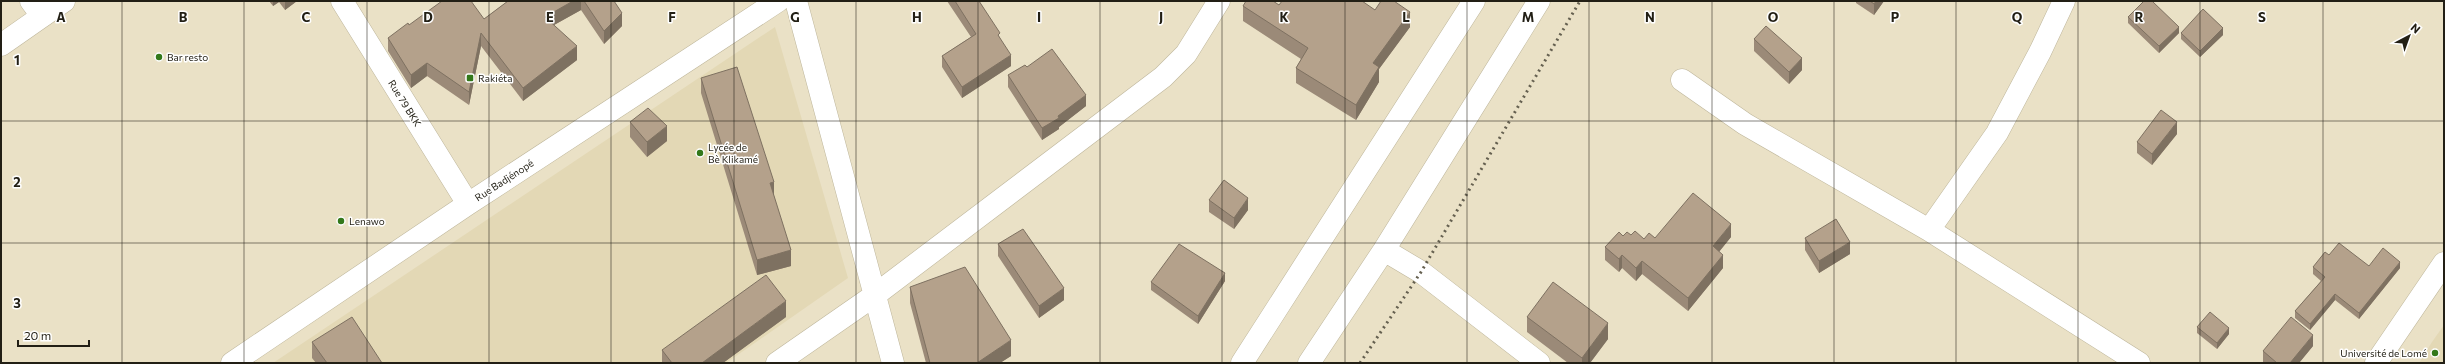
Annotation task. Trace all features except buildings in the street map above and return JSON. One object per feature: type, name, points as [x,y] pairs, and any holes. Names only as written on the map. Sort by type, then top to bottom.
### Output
[{"type":"street","points":[[1,45],[36,8],[64,1]]},
{"type":"street","name":"Rue 79 BKK","points":[[342,1],[468,204]]},
{"type":"street","name":"Rue Badjénopé","points":[[232,363],[468,204],[778,1]]},
{"type":"street","points":[[796,1],[893,363]]},
{"type":"street","points":[[776,363],[875,295],[1163,77],[1186,54],[1220,1]]},
{"type":"street","points":[[1242,363],[1474,1]]},
{"type":"street","points":[[1310,363],[1384,250],[1539,1]]},
{"type":"street","points":[[1929,230],[1996,133],[2040,52],[2064,1]]},
{"type":"street","points":[[1682,80],[1745,124],[1929,230],[2139,363]]},
{"type":"street","points":[[1384,250],[1421,272],[1538,363]]},
{"type":"street","points":[[2376,363],[2444,263]]},
{"type":"shaded area","name":"Lycée de Bè Klikamé","points":[[775,27],[848,278],[726,363],[273,363]]},
{"type":"shaded area","name":"Université de Lomé","points":[[2444,325],[2444,363],[2419,363],[2432,342]]},
{"type":"railway","points":[[1360,363],[1421,272],[1580,1]]},
{"type":"place","name":"Bar resto","points":[[159,57]]},
{"type":"place","name":"Rakiéta","points":[[470,78]]},
{"type":"place","name":"Lycée de Bè Klikamé","points":[[700,153]]},
{"type":"place","name":"Lenawo","points":[[341,221]]},
{"type":"place","name":"Université de Lomé","points":[[2435,353]]}]
